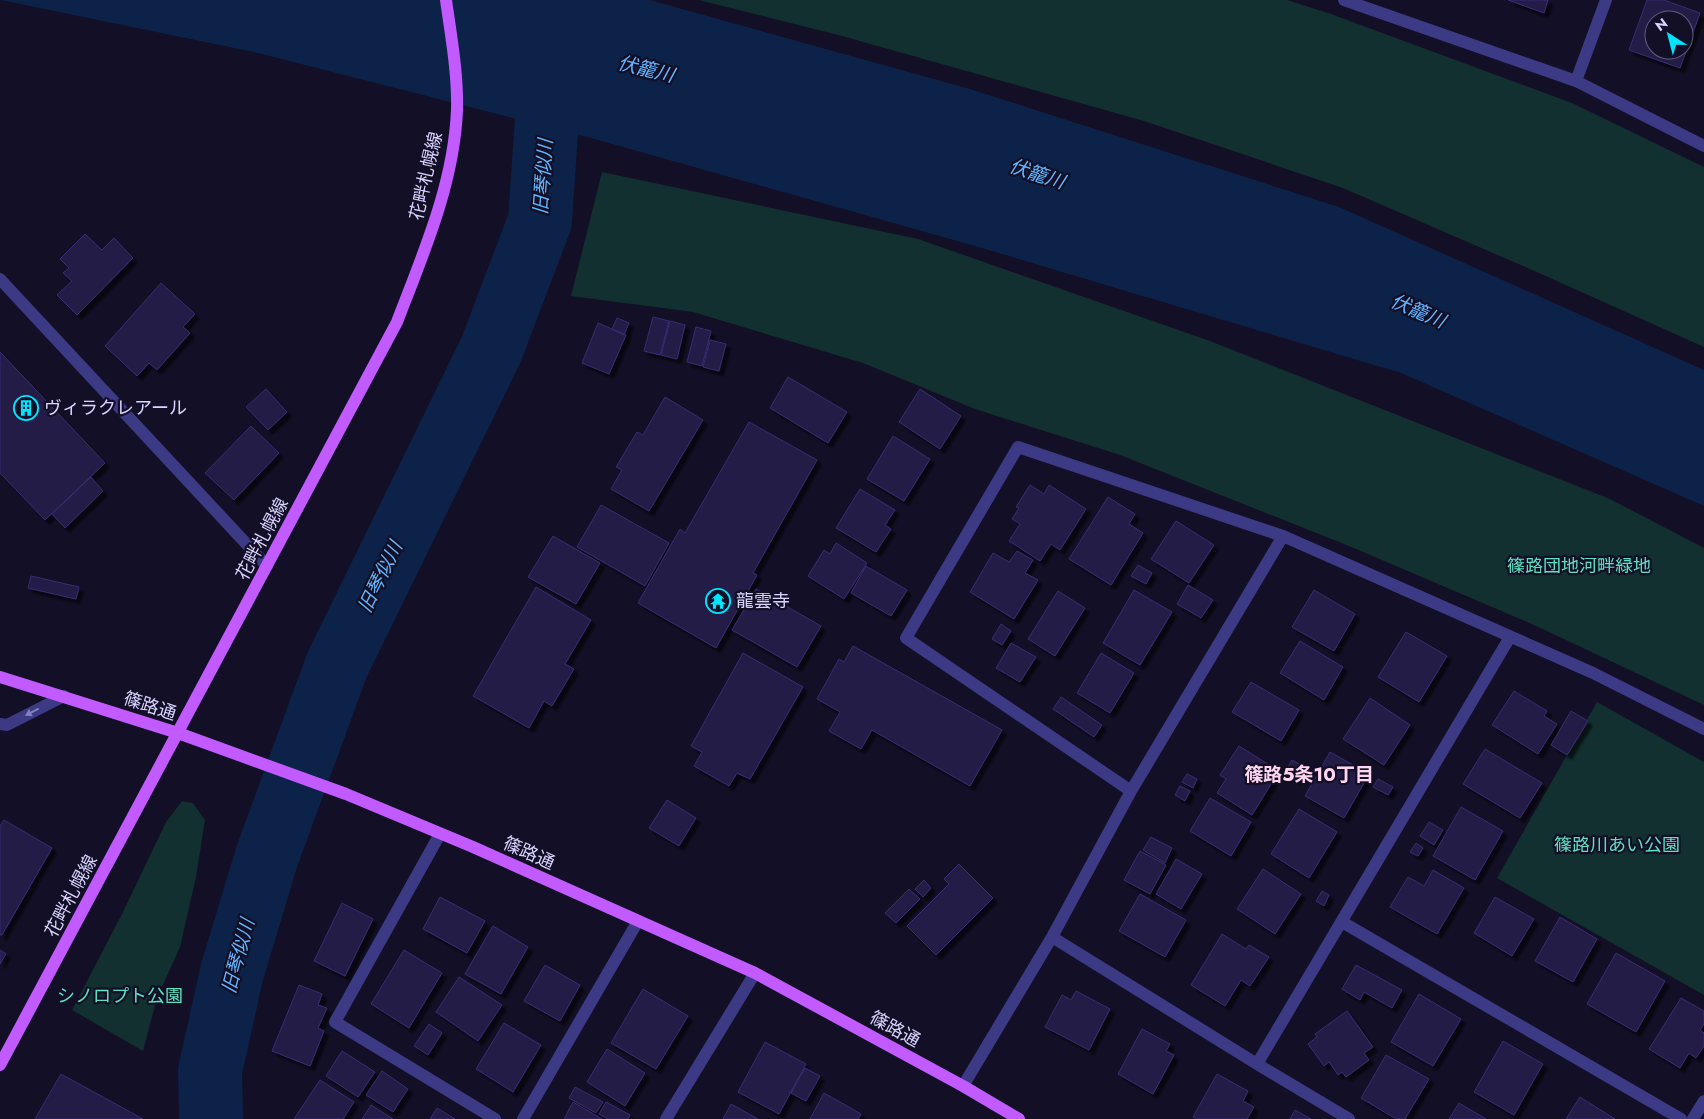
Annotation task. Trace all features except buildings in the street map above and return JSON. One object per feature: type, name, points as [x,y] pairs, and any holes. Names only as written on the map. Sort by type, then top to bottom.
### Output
[{"type":"main road","name":"花畔札幌線","points":[[0,1065],[397,322],[431,232],[451,159],[457,110],[454,59],[446,0]]},
{"type":"main road","name":"篠路通","points":[[0,677],[178,733],[335,790],[440,834],[755,972],[963,1086],[1019,1119]]},
{"type":"street","points":[[1344,0],[1362,3],[1576,81],[1704,146]]},
{"type":"street","points":[[1576,81],[1606,0]]},
{"type":"street","points":[[0,280],[268,566]]},
{"type":"street","points":[[1131,792],[906,638],[1018,448],[1283,536],[1592,673],[1704,729]]},
{"type":"street","points":[[963,1086],[1052,937],[1131,792],[1283,536]]},
{"type":"street","points":[[1258,1064],[1510,637]]},
{"type":"street","points":[[0,724],[6,725],[64,696]]},
{"type":"street","points":[[440,834],[335,1022],[495,1119]]},
{"type":"street","points":[[523,1119],[638,921]]},
{"type":"street","points":[[1342,922],[1681,1119]]},
{"type":"street","points":[[1052,937],[1349,1119]]},
{"type":"street","points":[[666,1119],[755,972]]},
{"type":"street","points":[[1694,1119],[1704,1101]]},
{"type":"green space","points":[[699,0],[1287,0],[1331,14],[1572,103],[1704,167],[1704,347],[1343,188],[1144,121],[842,36]]},
{"type":"green space","name":"篠路団地河畔緑地","points":[[602,172],[918,239],[1210,341],[1610,499],[1704,548],[1704,705],[1534,625],[1349,546],[1120,455],[975,409],[863,363],[693,312],[571,296]]},
{"type":"green space","name":"篠路川あい公園","points":[[1597,702],[1704,762],[1704,995],[1497,878]]},
{"type":"green space","name":"シノロプト公園","points":[[182,801],[193,803],[205,820],[196,877],[180,947],[157,998],[143,1051],[72,1010],[123,912],[166,822]]},
{"type":"water","name":"伏籠川","points":[[1,0],[650,0],[970,89],[1339,207],[1704,370],[1704,506],[1401,373],[982,248],[591,138],[258,53]]},
{"type":"waterway","name":"旧琴似川","points":[[211,1119],[210,1071],[232,972],[267,856],[337,665],[491,350],[540,221],[547,118],[538,41]]},
{"type":"place","name":"ヴィラクレアール","points":[[26,408]]},
{"type":"place","name":"龍雲寺","points":[[718,601]]},
{"type":"district","name":"篠路5条10丁目","points":[[1309,774]]}]
